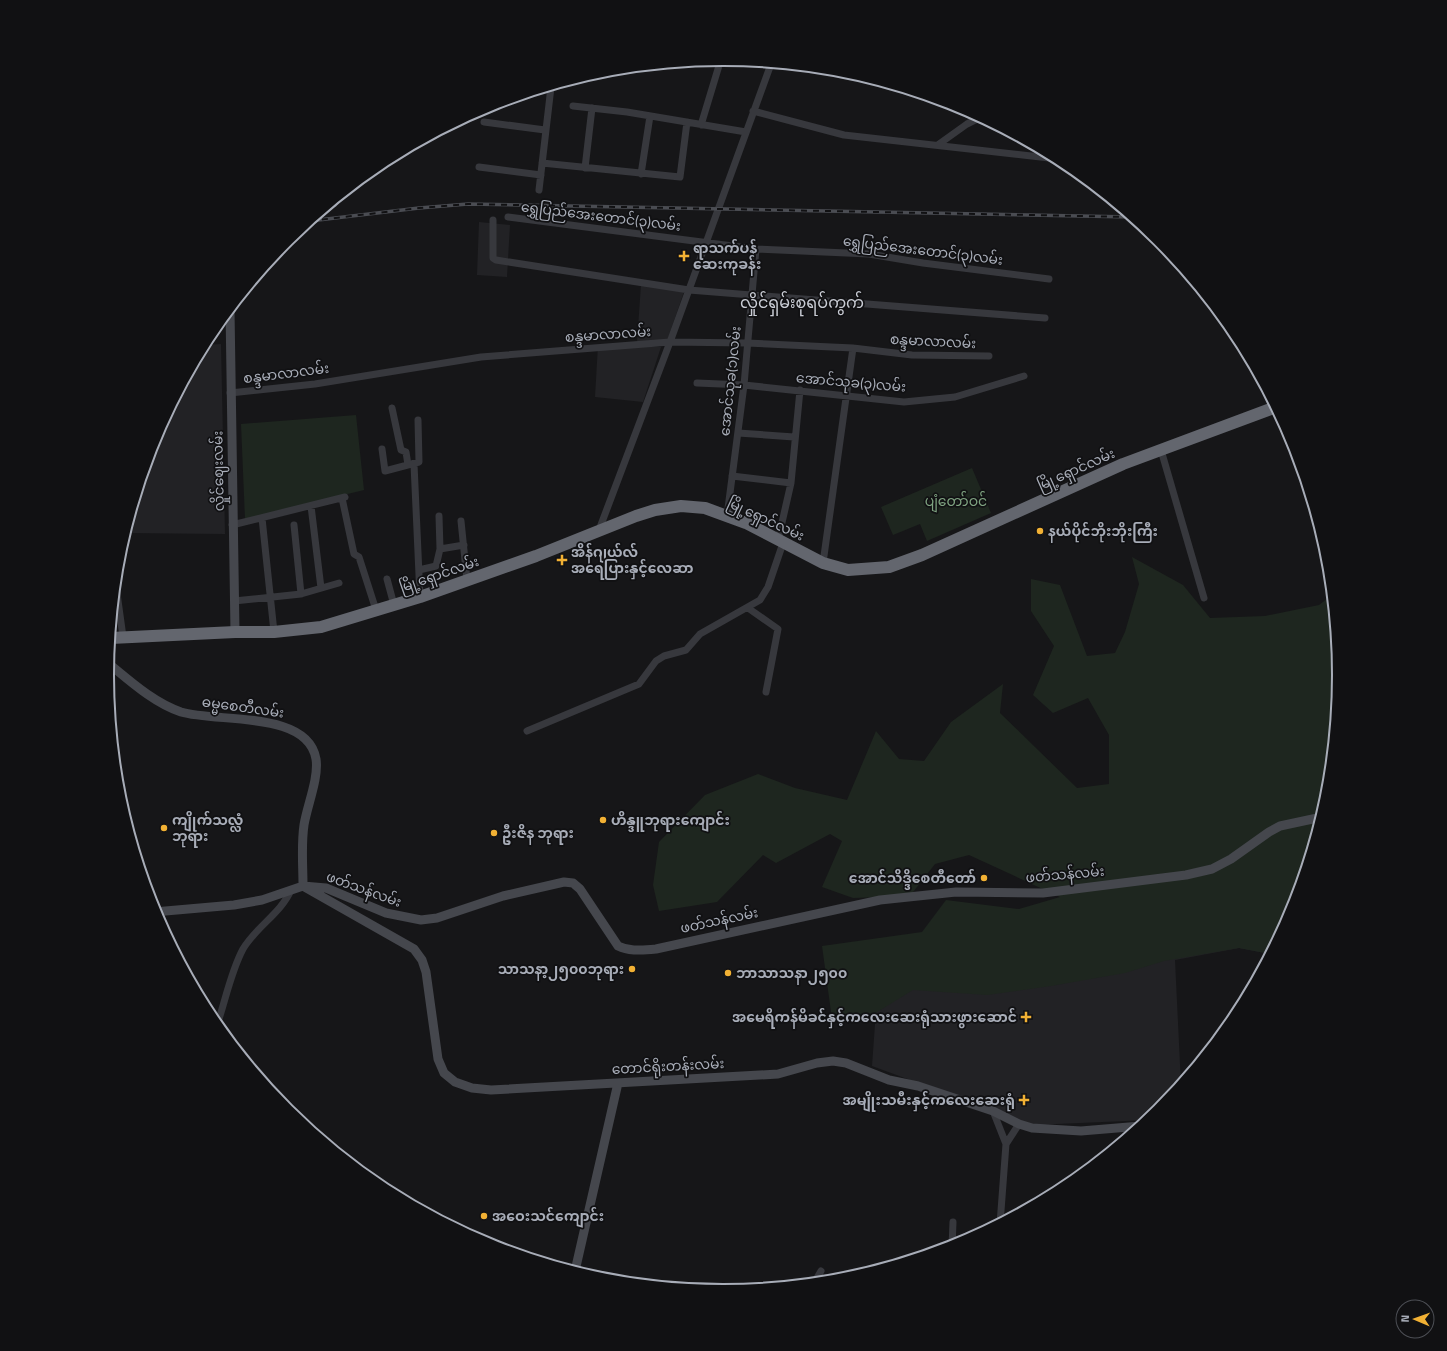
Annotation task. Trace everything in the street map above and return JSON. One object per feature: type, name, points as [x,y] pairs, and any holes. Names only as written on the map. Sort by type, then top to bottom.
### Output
[{"type":"highway","name":"မြို့ရှောင်လမ်း","points":[[117,638],[235,632],[274,632],[321,628],[420,597],[536,556],[599,530],[655,510],[681,506],[705,508],[727,516],[759,529],[823,563],[857,571],[889,567],[922,555],[1123,464],[1271,409]]},
{"type":"street","points":[[701,124],[719,66]]},
{"type":"street","points":[[599,530],[670,342],[770,68]]},
{"type":"street","points":[[540,190],[550,91]]},
{"type":"street","points":[[573,106],[650,116],[746,132]]},
{"type":"street","points":[[585,168],[592,108]]},
{"type":"street","points":[[753,111],[844,134],[1043,157]]},
{"type":"street","points":[[642,174],[650,116]]},
{"type":"street","points":[[940,144],[974,120]]},
{"type":"street","points":[[484,122],[546,130]]},
{"type":"street","points":[[542,163],[680,177],[687,122]]},
{"type":"street","points":[[479,167],[541,175]]},
{"type":"street","name":"ရွှေပြည်အေးတောင်(၃)လမ်း","points":[[508,217],[756,248],[869,254],[922,263],[1049,279]]},
{"type":"street","points":[[493,220],[493,258],[496,260],[689,290],[1045,318]]},
{"type":"street","name":"အောင်သုခ(၁)လမ်း","points":[[727,516],[744,385],[756,248]]},
{"type":"street","name":"လှိုင်ဈေးလမ်း","points":[[230,318],[232,525],[235,632]]},
{"type":"street","name":"စန္ဒမာလာလမ်း","points":[[230,393],[315,384],[481,357],[670,342],[747,343],[853,348],[912,355],[989,356]]},
{"type":"street","points":[[823,563],[853,348]]},
{"type":"street","name":"အောင်သုခ(၃)လမ်း","points":[[697,383],[800,390],[904,402],[955,397],[1024,376]]},
{"type":"street","points":[[527,731],[639,684],[660,658],[686,650],[700,634],[760,600],[768,587],[781,541],[791,483],[794,438],[800,390]]},
{"type":"street","points":[[392,408],[401,450],[406,452],[411,465],[420,570],[420,597]]},
{"type":"street","points":[[382,449],[385,471],[411,465],[419,461],[418,420]]},
{"type":"street","points":[[738,433],[794,438]]},
{"type":"street","points":[[1161,450],[1204,598]]},
{"type":"street","points":[[732,476],[791,483]]},
{"type":"street","points":[[232,525],[344,497],[354,554],[360,557],[376,610]]},
{"type":"street","points":[[311,506],[321,588]]},
{"type":"street","points":[[420,570],[436,566],[440,549],[439,516]]},
{"type":"street","points":[[262,518],[269,598],[274,632]]},
{"type":"street","points":[[460,521],[464,545],[466,580]]},
{"type":"street","points":[[294,525],[301,594]]},
{"type":"street","points":[[440,549],[464,545]]},
{"type":"street","points":[[387,579],[394,605]]},
{"type":"street","points":[[234,601],[301,594],[339,582]]},
{"type":"street","points":[[748,608],[778,629],[766,692]]},
{"type":"street","points":[[117,620],[117,638]]},
{"type":"street","name":"ဓမ္မစေတီလမ်း","points":[[114,668],[141,690],[181,712],[208,717],[269,722],[290,728],[301,735],[312,746],[316,760],[303,840],[304,886]]},
{"type":"street","name":"ဖတ်သန်လမ်း","points":[[161,911],[234,905],[262,900],[304,886],[326,888],[386,913],[421,920],[437,918],[503,896],[564,882],[573,883],[580,888],[618,946],[625,950],[636,951],[656,949],[880,900],[956,892],[1044,893],[1186,875],[1212,869],[1231,859],[1280,826],[1315,818]]},
{"type":"street","name":"တောင်ရိုးတန်းလမ်း","points":[[304,886],[414,949],[422,960],[426,972],[438,1059],[444,1073],[455,1082],[472,1088],[491,1090],[778,1074],[817,1063],[833,1061],[846,1063],[889,1080],[918,1086],[993,1111],[1019,1124],[1046,1129],[1081,1131],[1133,1127]]},
{"type":"street","points":[[220,1018],[243,950],[264,923],[283,904],[291,890]]},
{"type":"street","points":[[576,1266],[618,1083]]},
{"type":"street","points":[[993,1111],[1006,1144],[1000,1218]]},
{"type":"street","points":[[1006,1144],[1019,1124]]},
{"type":"street","points":[[952,1241],[953,1222]]},
{"type":"street","points":[[817,1277],[821,1271]]},
{"type":"shaded area","points":[[479,222],[510,225],[507,277],[477,275]]},
{"type":"shaded area","points":[[641,284],[686,286],[667,341],[637,343]]},
{"type":"shaded area","points":[[221,344],[225,534],[132,533],[146,480],[160,442],[177,406],[212,345]]},
{"type":"shaded area","points":[[598,345],[661,347],[643,402],[595,397]]},
{"type":"shaded area","name":"အမေရိကန်မိခင်နှင့်ကလေးဆေးရုံသားဖွားဆောင်","points":[[1284,915],[1266,953],[1239,948],[1175,960],[1181,1078],[1139,1120],[1033,1125],[872,1066],[879,969]]},
{"type":"green space","points":[[356,415],[364,490],[245,519],[241,424]]},
{"type":"green space","name":"ပျံတော်ဝင်","points":[[972,468],[991,513],[927,541],[920,524],[893,535],[881,507]]},
{"type":"green space","points":[[1132,557],[1183,585],[1210,618],[1265,616],[1319,605],[1328,598],[1332,636],[1333,676],[1332,715],[1328,755],[1312,833],[1301,871],[1287,909],[1266,953],[1239,948],[1164,961],[1125,973],[987,995],[913,990],[869,1017],[832,1019],[822,946],[922,932],[946,900],[1019,909],[1060,897],[969,855],[935,864],[910,896],[853,898],[822,887],[842,841],[830,834],[776,863],[763,855],[717,902],[659,911],[653,885],[659,842],[705,795],[758,774],[795,788],[847,800],[876,731],[899,759],[924,761],[951,722],[1003,684],[1000,713],[1077,788],[1109,784],[1109,735],[1088,698],[1053,713],[1033,695],[1054,646],[1031,611],[1031,579],[1060,585],[1087,656],[1115,653],[1125,632],[1139,584]]},
{"type":"railway","points":[[319,220],[419,208],[468,204],[1125,217]]},
{"type":"place","name":"ရာသက်ပန် ဆေးကုခန်း","points":[[684,256]]},
{"type":"place","name":"နယ်ပိုင်ဘိုးဘိုးကြီး","points":[[1040,531]]},
{"type":"place","name":"အိန်ဂျယ်လ် အရေပြားနှင့်လေဆာ","points":[[562,560]]},
{"type":"place","name":"ဟိန္ဒူဘုရားကျောင်း","points":[[603,820]]},
{"type":"place","name":"ကျိုက်သလ္လံ ဘုရား","points":[[164,828]]},
{"type":"place","name":"ဦးဇိန ဘုရား","points":[[494,833]]},
{"type":"place","name":"အောင်သိဒ္ဒိစေတီတော်","points":[[984,878]]},
{"type":"place","name":"သာသနာ့၂၅၀၀ဘုရား","points":[[632,969]]},
{"type":"place","name":"ဘာသာသနာ၂၅၀၀","points":[[728,973]]},
{"type":"place","name":"အမေရိကန်မိခင်နှင့်ကလေးဆေးရုံသားဖွားဆောင်","points":[[1026,1017]]},
{"type":"place","name":"အမျိုးသမီးနှင့်ကလေးဆေးရုံ","points":[[1024,1100]]},
{"type":"place","name":"အဝေးသင်ကျောင်း","points":[[484,1216]]},
{"type":"district","name":"လှိုင်ရှမ်းစုရပ်ကွက်","points":[[802,302]]}]
